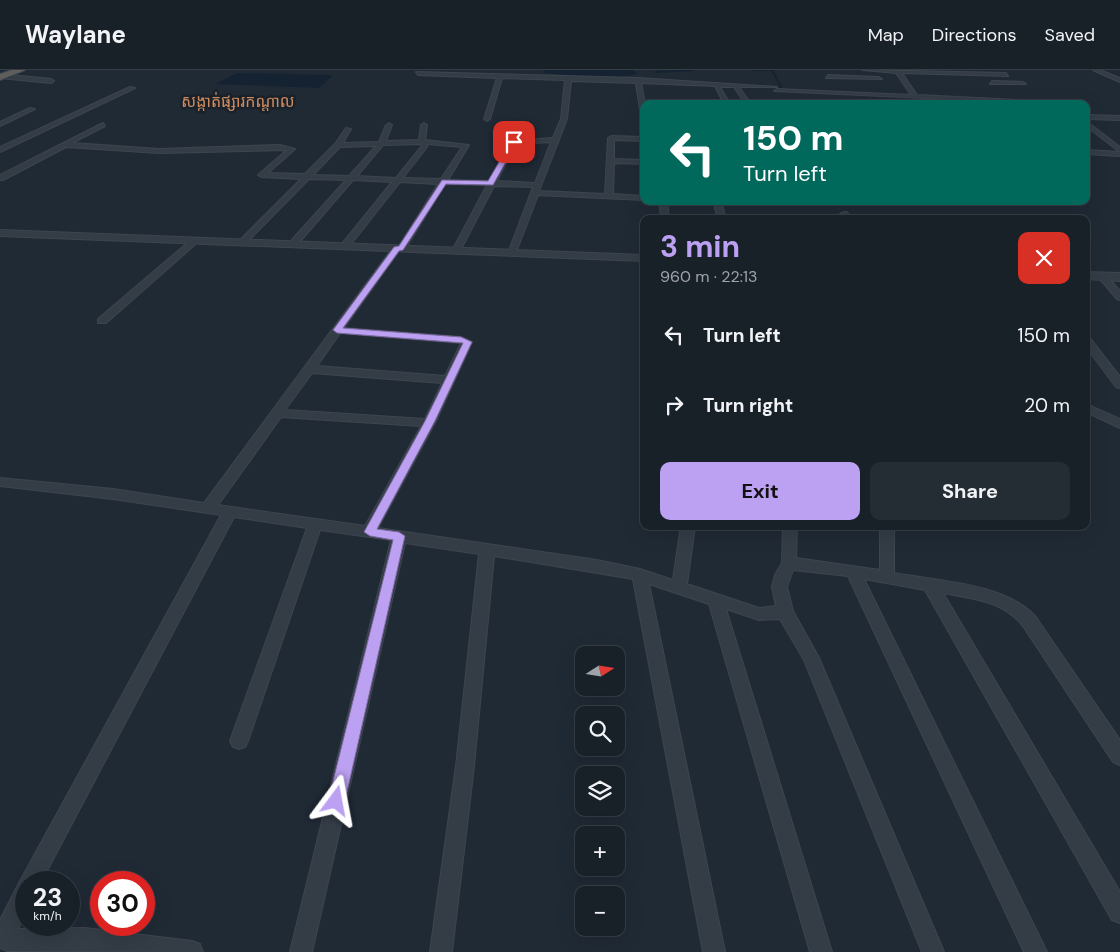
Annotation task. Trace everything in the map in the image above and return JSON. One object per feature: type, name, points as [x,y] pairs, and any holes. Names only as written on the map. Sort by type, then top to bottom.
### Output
[{"type":"highway","points":[[0,77],[21,70]]},
{"type":"street","points":[[489,76],[494,70]]},
{"type":"street","points":[[523,78],[528,70]]},
{"type":"street","points":[[823,70],[837,92]]},
{"type":"street","points":[[866,70],[1006,75]]},
{"type":"street","points":[[996,70],[1030,87]]},
{"type":"street","points":[[1096,70],[1120,80]]},
{"type":"street","points":[[898,71],[919,100]]},
{"type":"street","points":[[418,73],[459,72],[523,78],[734,84],[816,94],[919,100]]},
{"type":"street","points":[[642,73],[643,100]]},
{"type":"street","points":[[487,119],[500,76]]},
{"type":"street","points":[[0,77],[52,81]]},
{"type":"street","points":[[828,77],[886,80]]},
{"type":"street","points":[[512,253],[564,119],[568,79]]},
{"type":"street","points":[[896,80],[913,80]]},
{"type":"street","points":[[982,83],[1023,84]]},
{"type":"street","points":[[716,84],[725,100]]},
{"type":"street","points":[[734,84],[745,100]]},
{"type":"street","points":[[0,150],[132,88]]},
{"type":"street","points":[[775,89],[837,92],[919,100]]},
{"type":"street","points":[[775,89],[781,100]]},
{"type":"street","points":[[912,90],[1035,94]]},
{"type":"street","points":[[786,91],[837,92]]},
{"type":"street","points":[[786,91],[794,99]]},
{"type":"street","points":[[816,94],[821,100]]},
{"type":"street","points":[[1042,94],[1054,100]]},
{"type":"street","points":[[854,96],[858,100]]},
{"type":"street","points":[[0,124],[32,110]]},
{"type":"street","points":[[1090,118],[1120,118]]},
{"type":"street","points":[[1090,121],[1120,150]]},
{"type":"street","points":[[0,178],[103,125]]},
{"type":"street","points":[[293,244],[382,143],[389,125]]},
{"type":"street","points":[[345,246],[425,146],[422,142],[424,125]]},
{"type":"street","points":[[241,242],[338,145],[348,129]]},
{"type":"street","points":[[609,197],[611,138],[640,139]]},
{"type":"street","points":[[456,251],[490,183],[514,142],[555,140]]},
{"type":"street","points":[[208,508],[399,248],[444,182],[466,145],[422,142],[338,145]]},
{"type":"street","points":[[68,144],[159,151],[289,148],[292,149],[262,175],[490,183],[609,197],[640,198]]},
{"type":"street","points":[[1090,152],[1120,154]]},
{"type":"street","points":[[610,161],[640,162]]},
{"type":"street","points":[[0,234],[640,258]]},
{"type":"street","points":[[102,321],[195,241]]},
{"type":"street","points":[[1090,275],[1120,277]]},
{"type":"street","points":[[1102,276],[1120,298]]},
{"type":"street","points":[[337,330],[468,342],[370,532]]},
{"type":"street","points":[[1090,345],[1120,385]]},
{"type":"street","points":[[308,370],[450,380]]},
{"type":"street","points":[[1090,409],[1120,423]]},
{"type":"street","points":[[277,413],[427,423]]},
{"type":"street","points":[[0,482],[113,494],[230,511],[640,575],[759,614],[785,612]]},
{"type":"street","points":[[36,871],[230,511]]},
{"type":"street","points":[[239,741],[315,524]]},
{"type":"street","points":[[679,588],[687,530]]},
{"type":"street","points":[[790,530],[789,564],[780,576],[778,584],[785,612],[811,658],[933,952]]},
{"type":"street","points":[[887,530],[888,577]]},
{"type":"street","points":[[301,952],[399,536]]},
{"type":"street","points":[[441,952],[466,766],[487,550]]},
{"type":"street","points":[[789,564],[806,564],[888,577],[996,597],[1020,609],[1120,756]]},
{"type":"street","points":[[853,572],[1036,952]]},
{"type":"street","points":[[640,575],[714,952]]},
{"type":"street","points":[[930,585],[1120,912]]},
{"type":"street","points":[[716,601],[821,952]]},
{"type":"street","points":[[15,910],[7,925],[4,940],[85,939],[192,952]]},
{"type":"water","points":[[544,70],[633,70],[637,74],[610,78],[543,73]]},
{"type":"water","points":[[237,73],[332,76],[319,88],[215,84]]},
{"type":"waterway","points":[[656,72],[693,70]]},
{"type":"waterway","points":[[753,70],[772,70],[781,87]]},
{"type":"district","name":"សង្កាត់ផ្សារកណ្ដាល","points":[[238,101]]},
{"type":"route","points":[[336,801],[399,536],[370,532],[427,423],[430,421],[468,342],[337,330],[397,248],[401,248],[444,182],[490,183],[514,142]]}]
